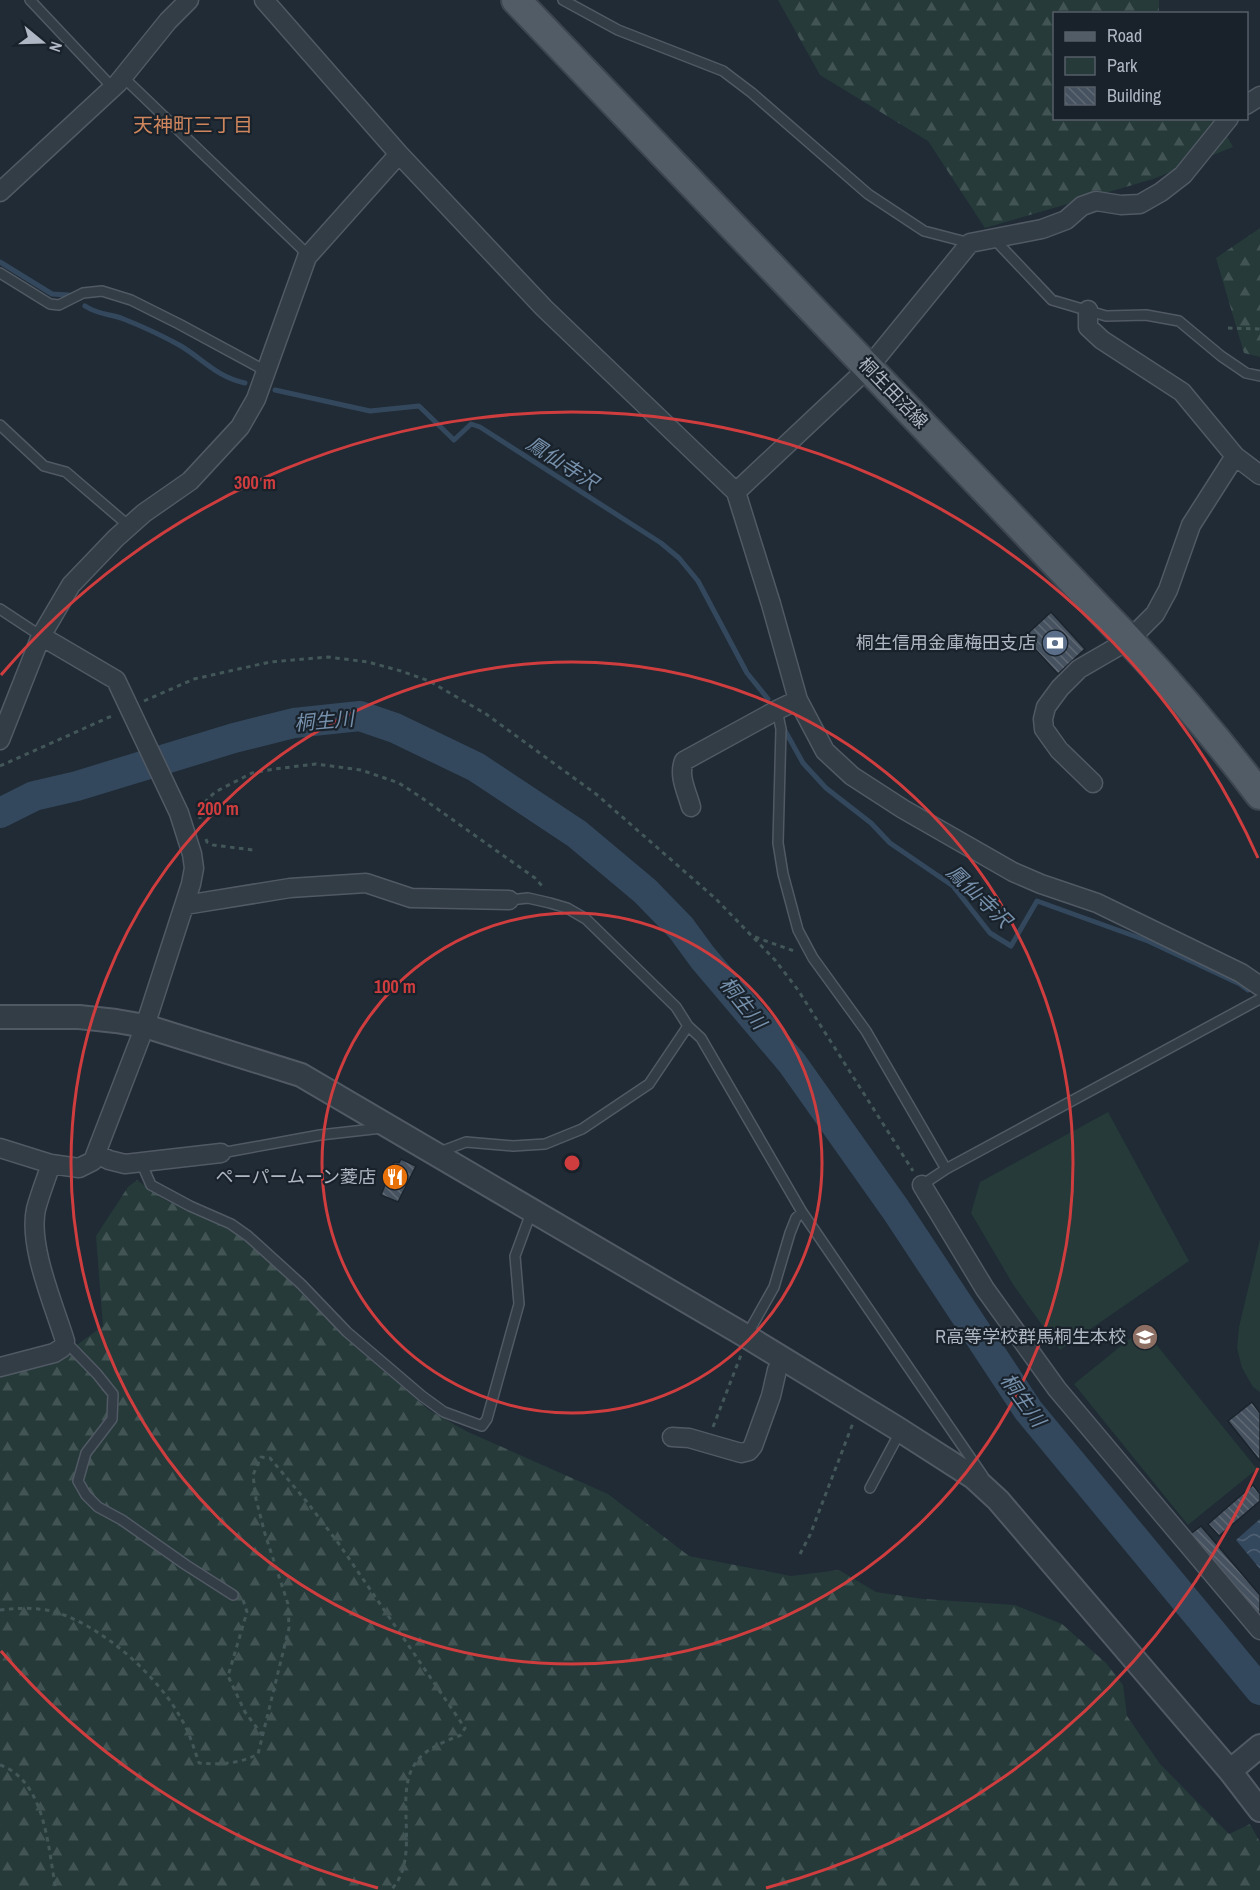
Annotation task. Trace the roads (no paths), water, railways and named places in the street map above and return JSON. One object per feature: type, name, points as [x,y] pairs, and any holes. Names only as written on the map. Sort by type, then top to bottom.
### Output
[{"type":"main road","name":"桐生田沼線","points":[[516,0],[1129,640],[1225,750],[1260,795]]},
{"type":"street","points":[[0,192],[118,82],[168,21],[189,0]]},
{"type":"street","points":[[264,0],[399,154],[544,308],[736,492],[798,700],[825,751],[852,776],[903,809],[1013,873],[1097,903],[1241,973],[1260,986]]},
{"type":"street","points":[[736,492],[869,367],[970,243],[995,240],[1042,229],[1066,220],[1082,206],[1095,201],[1121,205],[1140,204],[1183,175],[1227,120]]},
{"type":"street","points":[[0,740],[41,636],[71,585],[129,526],[190,481],[240,427],[256,399],[307,257],[399,154]]},
{"type":"street","points":[[1088,310],[1088,327],[1102,340],[1182,392],[1235,456],[1260,475]]},
{"type":"street","points":[[1093,783],[1044,729],[1042,719],[1046,707],[1079,669],[1129,640],[1155,614],[1168,590],[1191,525],[1235,456]]},
{"type":"street","points":[[0,1148],[51,1164],[79,1168],[93,1161],[145,1026],[185,905],[194,868],[187,835],[179,813],[116,680],[41,636]]},
{"type":"street","points":[[691,807],[682,776],[681,768],[684,761],[798,700]]},
{"type":"street","points":[[185,905],[290,888],[366,883],[411,898],[509,900]]},
{"type":"street","points":[[0,1017],[79,1017],[145,1026],[301,1075],[532,1210],[744,1344],[783,1359],[860,1405],[973,1477],[998,1500],[1230,1771],[1260,1810]]},
{"type":"street","points":[[97,1154],[125,1164],[221,1153]]},
{"type":"street","points":[[0,1367],[54,1353],[62,1348],[65,1341],[36,1242],[36,1211],[51,1164]]},
{"type":"street","points":[[922,1185],[984,1289],[1056,1389],[1260,1630]]},
{"type":"street","points":[[672,1437],[689,1438],[741,1454],[749,1451],[753,1446],[771,1396],[777,1370],[783,1359]]},
{"type":"street","points":[[1230,1771],[1260,1746]]},
{"type":"lane","points":[[30,0],[301,248],[307,257]]},
{"type":"lane","points":[[562,0],[618,30],[723,71],[752,93],[868,194],[924,231],[970,243]]},
{"type":"lane","points":[[995,240],[1052,300],[1106,316],[1146,315],[1179,321],[1221,356],[1246,373],[1260,376]]},
{"type":"lane","points":[[0,273],[50,304],[59,305],[83,292],[102,291],[131,300],[266,371]]},
{"type":"lane","points":[[0,425],[44,466],[66,472],[129,526]]},
{"type":"lane","points":[[0,609],[41,636]]},
{"type":"lane","points":[[777,710],[780,729],[778,843],[783,874],[798,930],[813,957],[866,1031],[946,1169]]},
{"type":"lane","points":[[509,900],[528,898],[550,903],[567,908],[586,919],[676,1007],[688,1026],[701,1038],[733,1090],[802,1212],[975,1462],[998,1500]]},
{"type":"lane","points":[[922,1185],[946,1169],[1260,999]]},
{"type":"lane","points":[[434,1154],[466,1142],[513,1146],[544,1144],[582,1129],[649,1084],[688,1026]]},
{"type":"lane","points":[[221,1153],[320,1134],[390,1127]]},
{"type":"lane","points":[[141,1162],[152,1185],[190,1206],[231,1224],[248,1236],[301,1284],[347,1332],[422,1396],[444,1412],[482,1426],[487,1419],[519,1304],[515,1256],[532,1210]]},
{"type":"lane","points":[[744,1344],[774,1287],[790,1233],[796,1218],[802,1212]]},
{"type":"lane","points":[[65,1341],[113,1394],[112,1419],[86,1453],[78,1481],[86,1495],[98,1507],[122,1520],[233,1595]]},
{"type":"lane","points":[[870,1488],[901,1431]]},
{"type":"water","points":[[1260,1519],[1260,1569],[1236,1540]]},
{"type":"waterway","name":"鳳仙寺沢","points":[[0,262],[52,294],[69,295]]},
{"type":"waterway","name":"鳳仙寺沢","points":[[85,306],[121,318],[159,335],[181,346],[226,377],[245,383]]},
{"type":"waterway","name":"鳳仙寺沢","points":[[275,390],[370,411],[419,406],[454,440],[471,424],[480,427],[661,543],[679,558],[698,581],[747,673],[768,699]]},
{"type":"waterway","name":"桐生川","points":[[0,813],[34,796],[77,786],[234,738],[294,723],[360,716],[395,728],[476,767],[577,834],[645,891],[681,928],[703,958],[792,1063],[896,1210],[1028,1410],[1260,1690]]},
{"type":"waterway","name":"鳳仙寺沢","points":[[783,727],[803,763],[826,788],[871,823],[890,843],[953,886],[990,933],[1011,946],[1037,901],[1148,941],[1240,984],[1248,990]]},
{"type":"place","name":"桐生信用金庫梅田支店","points":[[1055,643]]},
{"type":"place","name":"ペーパームーン菱店","points":[[395,1177]]},
{"type":"place","name":"R高等学校群馬桐生本校","points":[[1145,1337]]},
{"type":"district","name":"天神町三丁目","points":[[193,125]]}]
